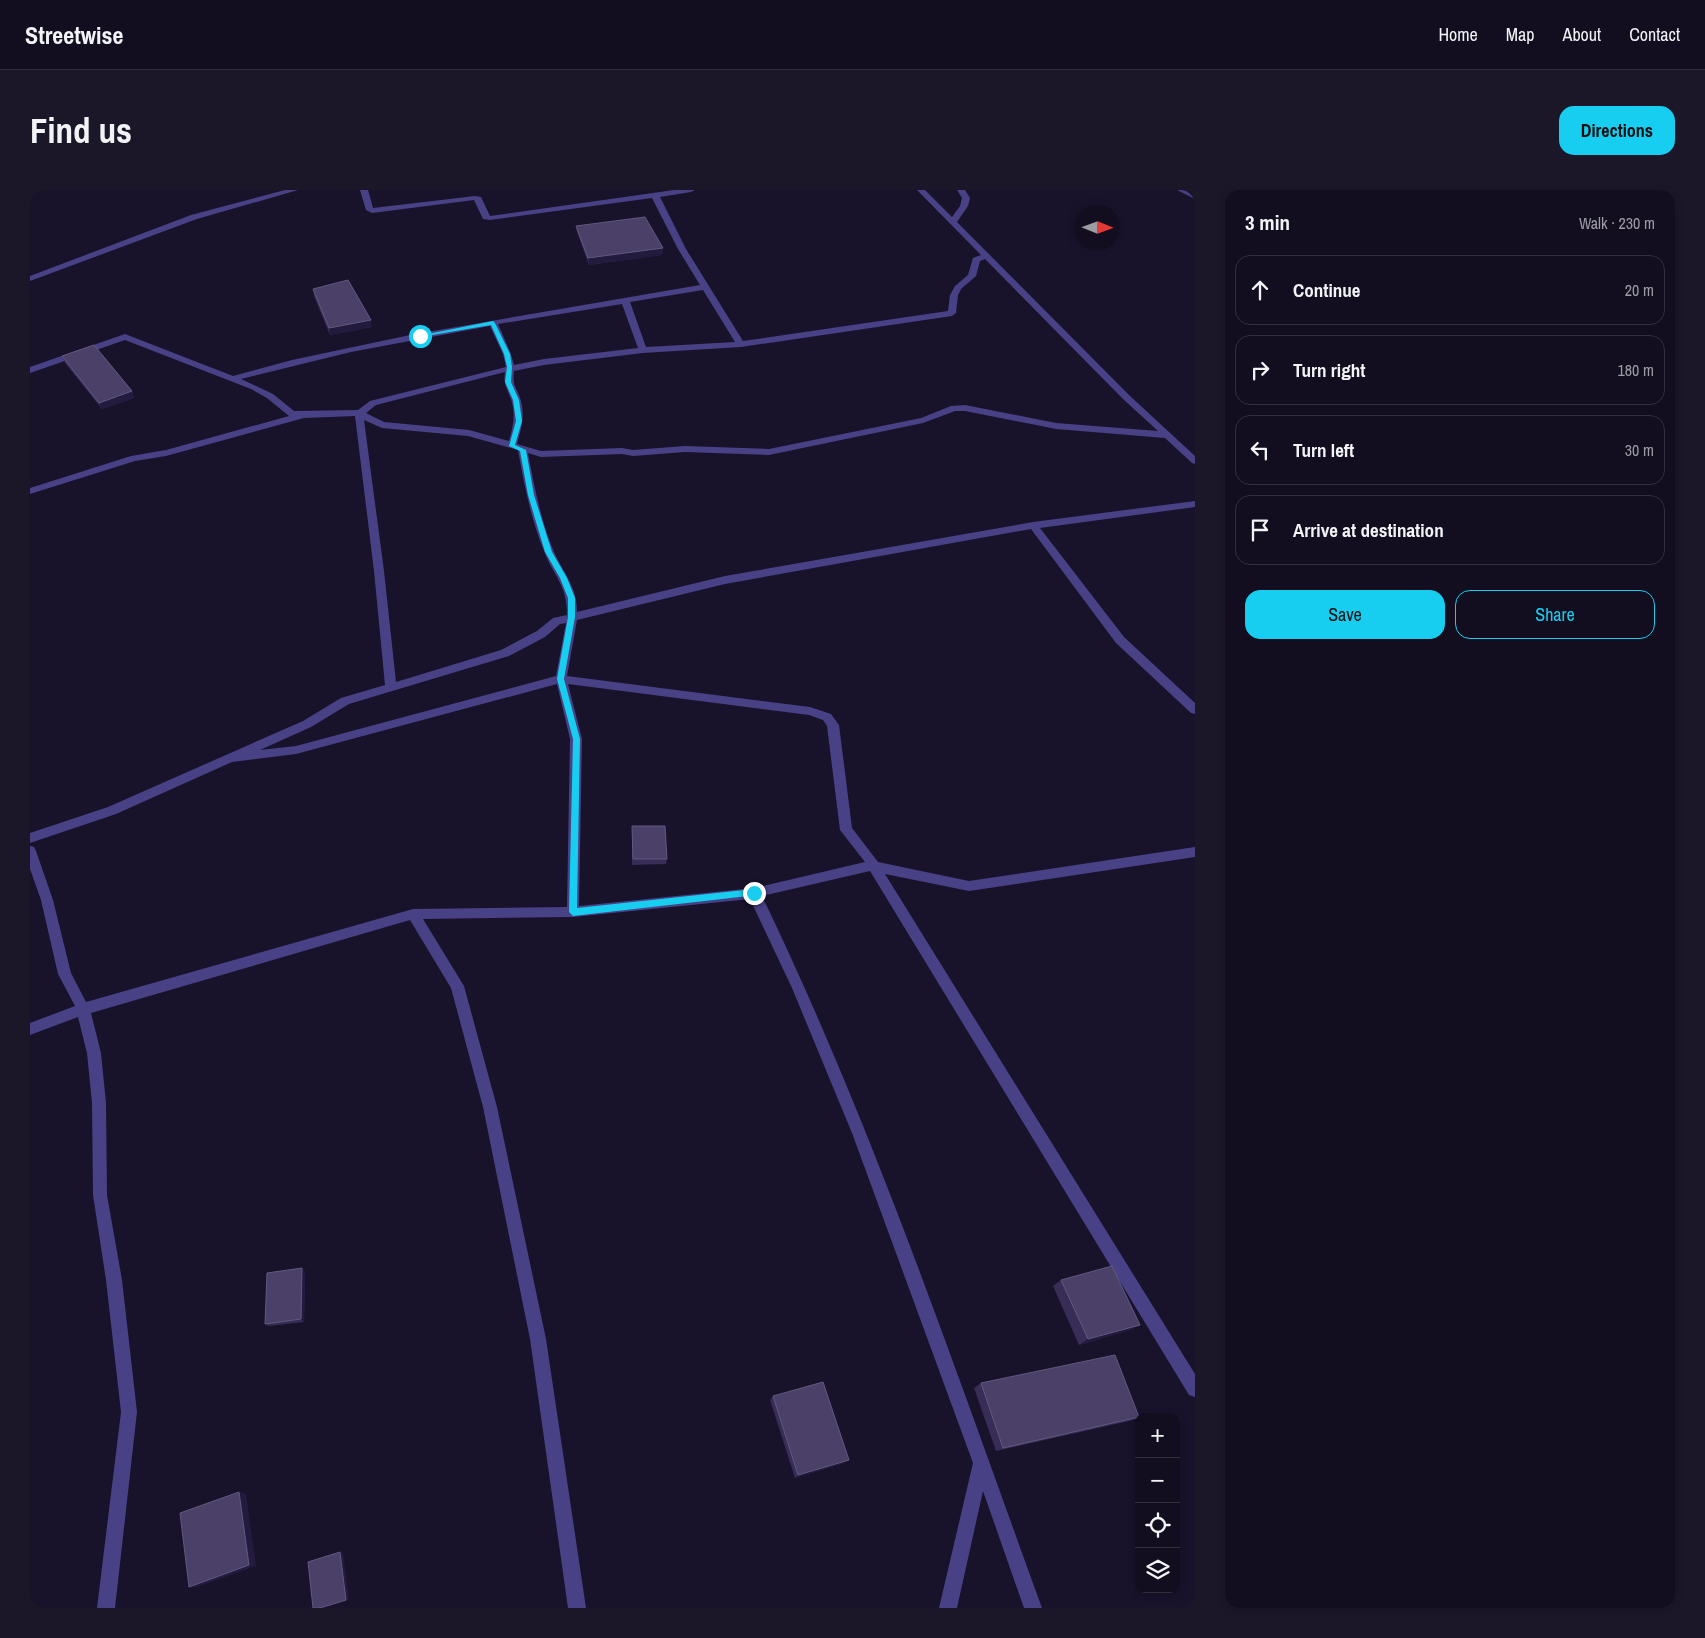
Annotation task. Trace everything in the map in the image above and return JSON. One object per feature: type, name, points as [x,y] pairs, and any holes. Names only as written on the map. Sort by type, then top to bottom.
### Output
[{"type":"street","points":[[30,279],[194,217],[294,190]]},
{"type":"street","points":[[364,190],[370,210],[372,211],[475,198],[478,199],[488,218],[691,190]]},
{"type":"street","points":[[921,190],[1165,435],[1195,461]]},
{"type":"street","points":[[953,222],[964,206],[966,198],[961,190]]},
{"type":"street","points":[[1181,190],[1195,197]]},
{"type":"street","points":[[655,195],[667,222],[741,344]]},
{"type":"street","points":[[359,414],[379,400],[508,369],[643,350],[741,344],[911,318],[947,315],[952,313],[954,295],[958,288],[972,276],[976,260],[987,256]]},
{"type":"street","points":[[234,378],[296,361],[360,347],[706,287]]},
{"type":"street","points":[[625,301],[643,350]]},
{"type":"street","points":[[493,323],[507,354],[508,382],[516,400],[519,421],[517,448],[549,552],[564,578],[572,598],[572,617],[561,679],[576,739],[573,912]]},
{"type":"street","points":[[30,370],[124,338],[234,378],[270,396],[292,414],[359,414],[382,425],[469,433],[541,454],[622,451],[633,453],[686,449],[761,453],[924,420],[932,415],[954,408],[965,408],[1056,426],[1165,435]]},
{"type":"street","points":[[359,414],[392,688]]},
{"type":"street","points":[[30,491],[90,470],[134,458],[166,453],[304,415]]},
{"type":"street","points":[[30,838],[112,811],[306,724],[345,701],[505,653],[541,634],[557,621],[725,580],[1033,526],[1195,504]]},
{"type":"street","points":[[1033,526],[1120,640],[1195,710]]},
{"type":"street","points":[[232,758],[296,750],[561,679],[810,711],[827,718],[833,725],[846,830],[868,857],[871,866],[1195,1389]]},
{"type":"street","points":[[30,851],[47,900],[65,974],[84,1009],[94,1053],[99,1103],[100,1195],[114,1280],[129,1412],[106,1608]]},
{"type":"street","points":[[30,1029],[84,1009],[413,914],[573,912],[754,893],[871,866],[969,886],[1195,852]]},
{"type":"street","points":[[754,893],[790,965],[865,1146],[1033,1608]]},
{"type":"street","points":[[413,914],[457,986],[490,1107],[538,1339],[577,1608]]},
{"type":"street","points":[[948,1608],[981,1462]]},
{"type":"building","points":[[645,217],[663,248],[588,258],[576,226]]},
{"type":"building","points":[[348,280],[371,320],[329,328],[313,289]]},
{"type":"building","points":[[94,345],[132,391],[99,403],[62,356]]},
{"type":"building","points":[[632,826],[665,826],[667,859],[633,859]]},
{"type":"building","points":[[1112,1266],[1140,1325],[1088,1339],[1061,1280]]},
{"type":"building","points":[[302,1268],[301,1319],[265,1324],[267,1273]]},
{"type":"building","points":[[1115,1355],[1137,1413],[1135,1413],[1135,1418],[1003,1448],[981,1383]]},
{"type":"building","points":[[823,1382],[849,1460],[798,1475],[773,1396]]},
{"type":"building","points":[[239,1492],[249,1565],[189,1587],[180,1513]]},
{"type":"building","points":[[340,1552],[346,1600],[320,1608],[313,1608],[308,1562]]},
{"type":"route","points":[[420,336],[493,323],[507,354],[510,367],[508,369],[508,382],[516,400],[519,421],[512,446],[522,450],[531,495],[549,552],[564,578],[572,598],[572,617],[561,679],[576,739],[573,912],[754,893]]}]
